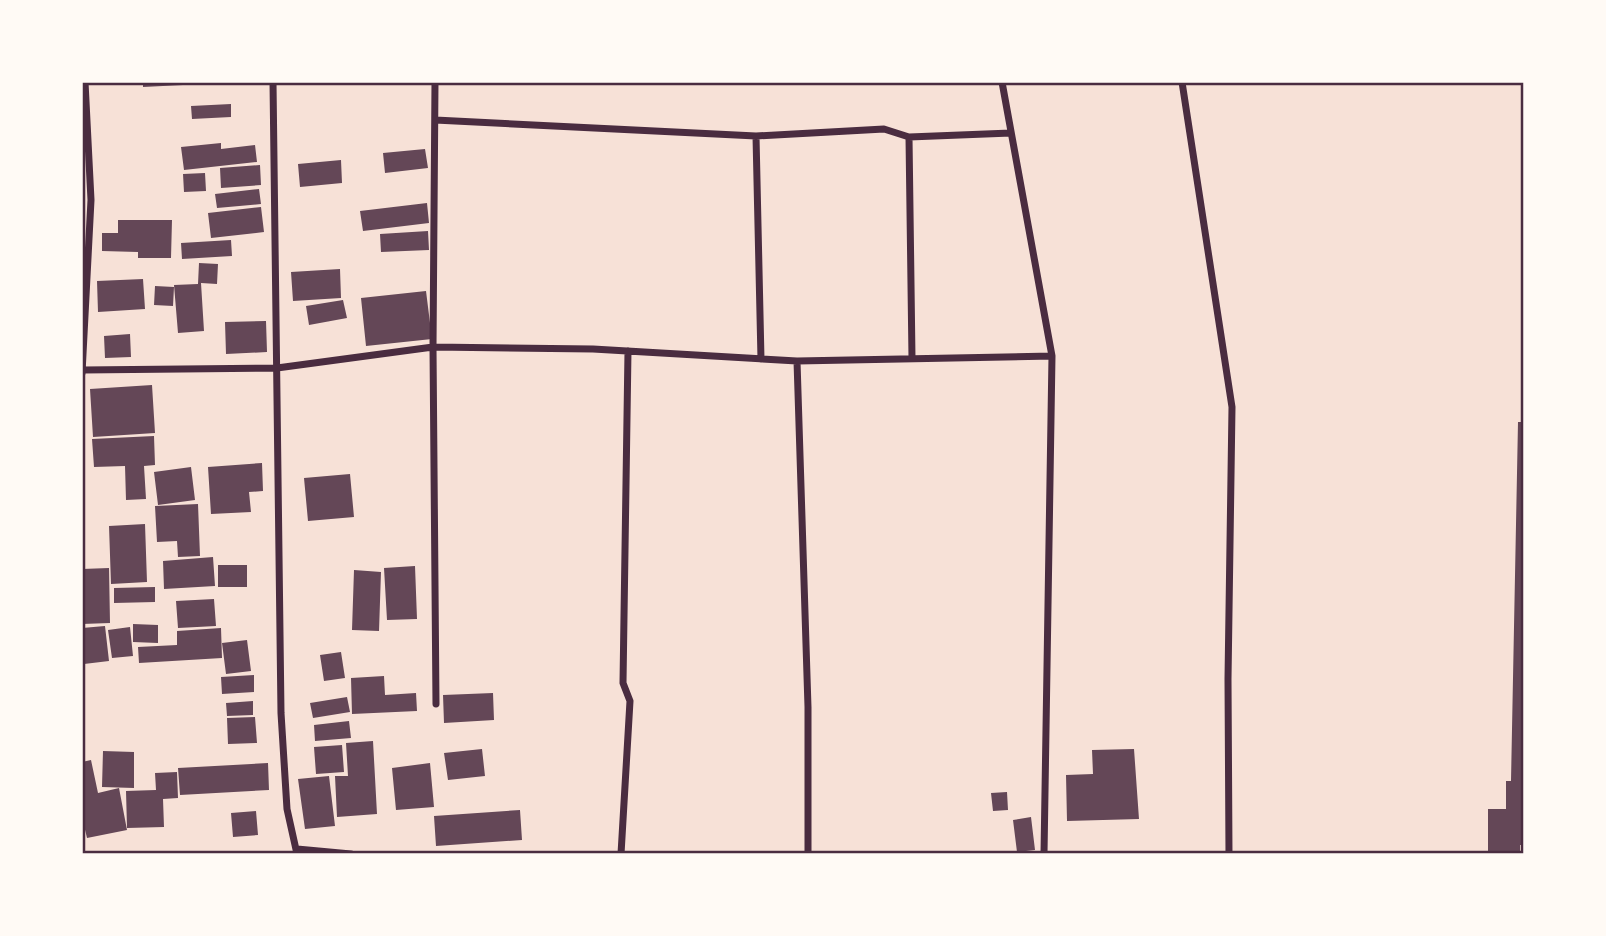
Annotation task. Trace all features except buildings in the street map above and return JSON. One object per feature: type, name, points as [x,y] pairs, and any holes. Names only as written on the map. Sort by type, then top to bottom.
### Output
[{"type":"street","points":[[85,82],[91,200],[83,372],[277,368],[433,347],[628,351],[797,361],[1052,356]]},
{"type":"street","points":[[273,82],[281,713],[287,809],[297,851],[351,854]]},
{"type":"street","points":[[435,82],[433,347],[436,705]]},
{"type":"street","points":[[1002,82],[1052,356],[1044,854]]},
{"type":"street","points":[[1182,82],[1232,407],[1228,679],[1229,854]]},
{"type":"street","points":[[435,121],[756,136],[884,129],[909,136],[1011,132]]},
{"type":"street","points":[[756,136],[761,359]]},
{"type":"street","points":[[909,136],[912,358]]},
{"type":"street","points":[[621,854],[630,701],[623,683],[628,351]]},
{"type":"street","points":[[797,361],[807,708],[808,854]]}]
